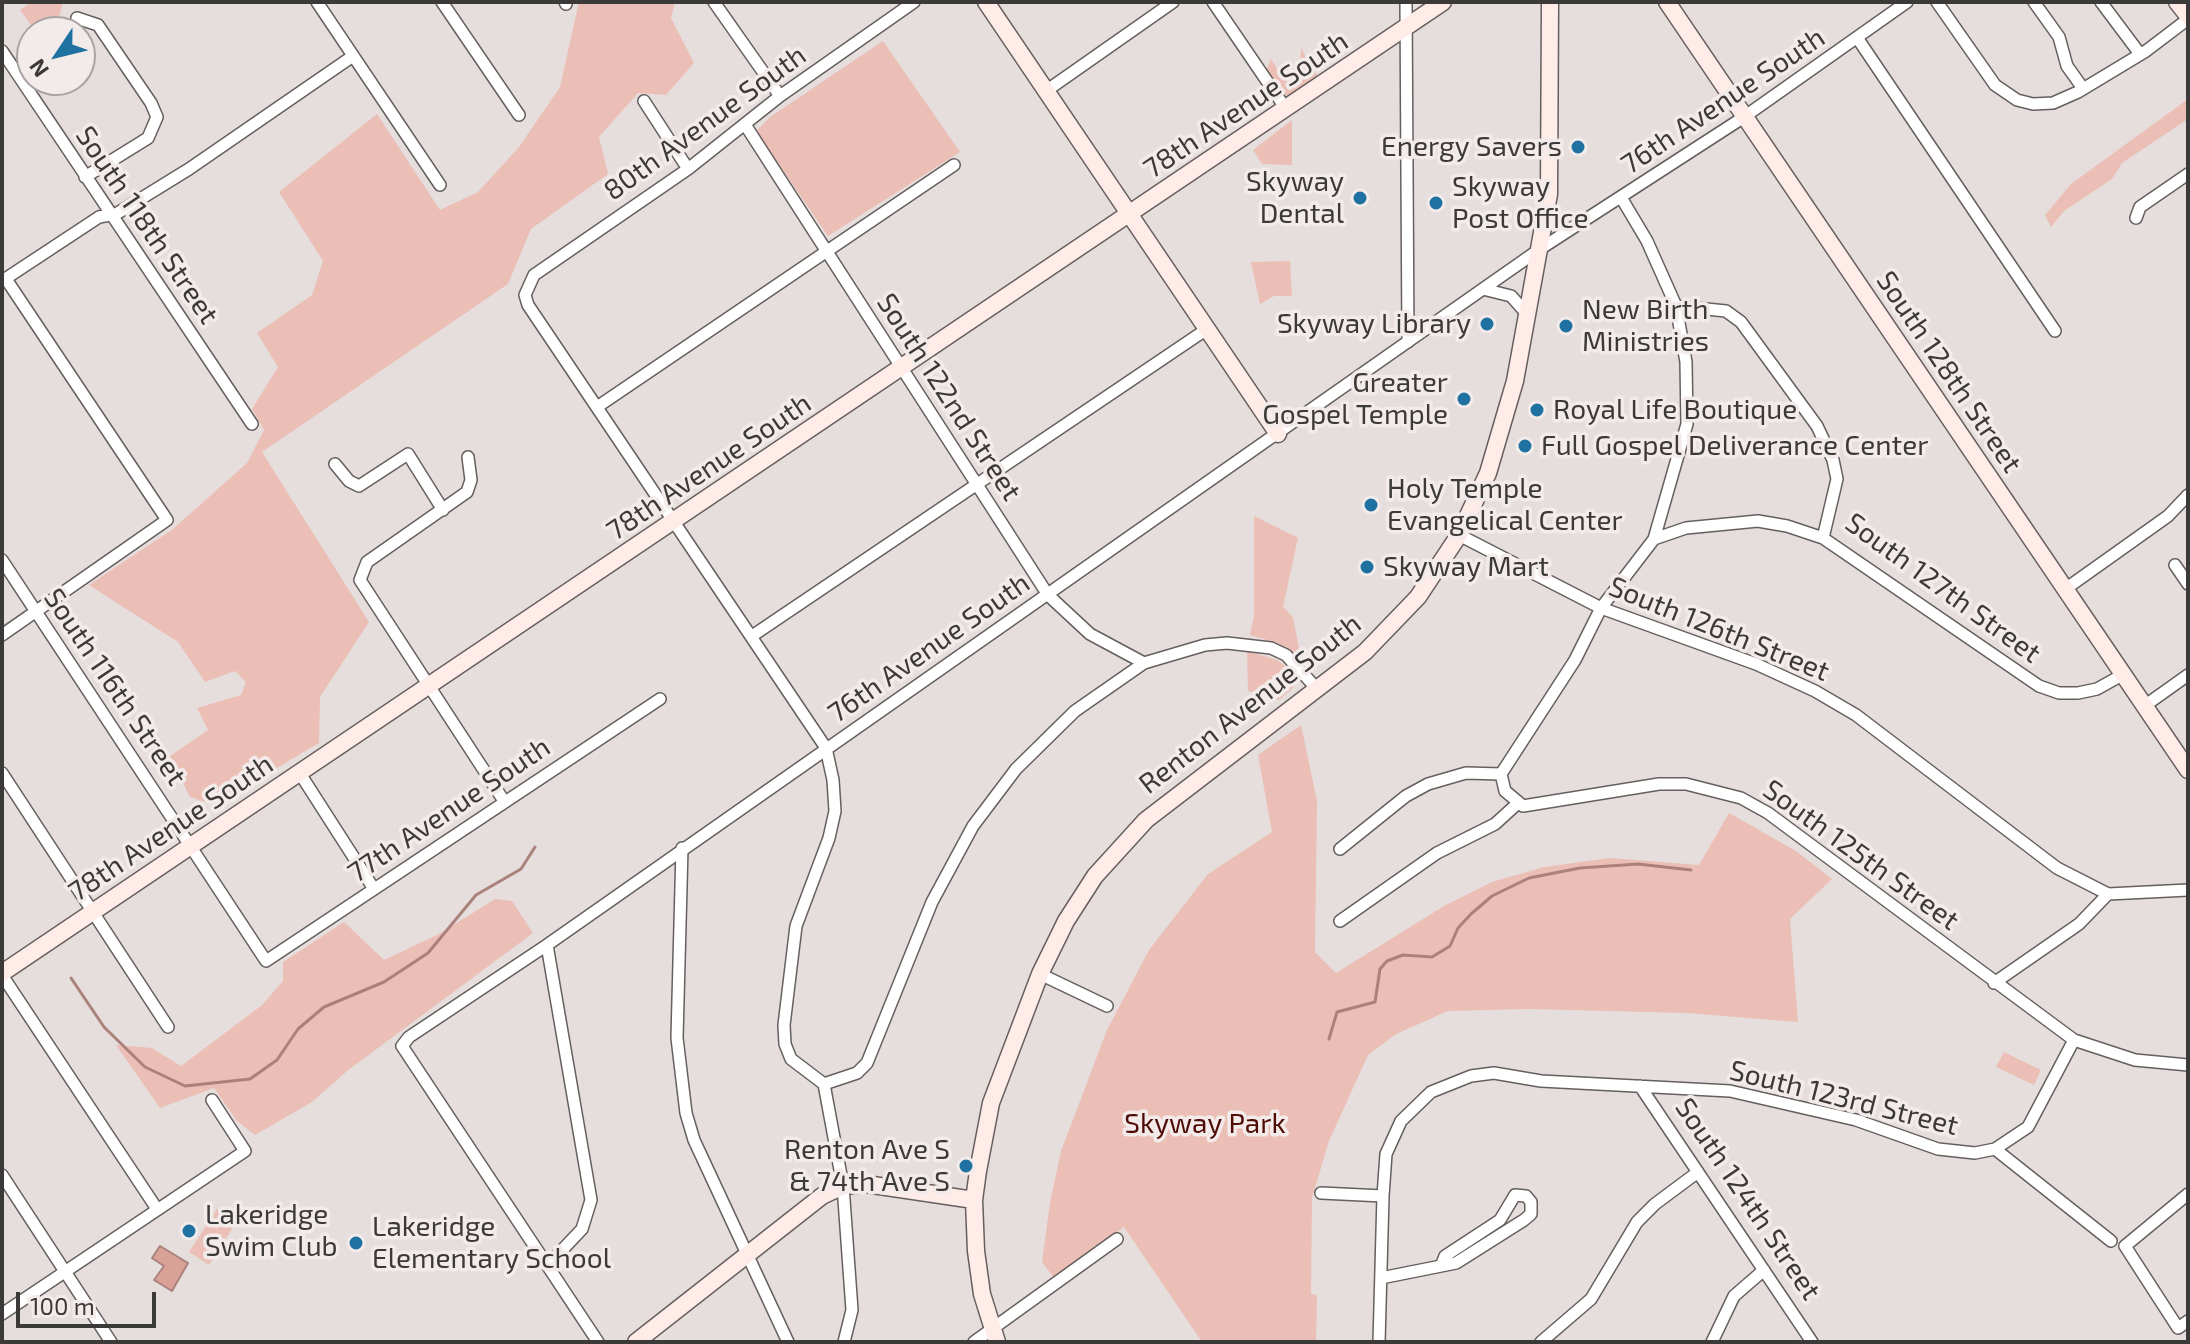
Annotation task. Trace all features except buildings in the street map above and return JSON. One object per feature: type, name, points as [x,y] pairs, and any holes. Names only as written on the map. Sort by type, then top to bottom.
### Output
[{"type":"street","points":[[317,2],[440,185]]},
{"type":"street","points":[[442,2],[519,115]]},
{"type":"street","points":[[714,2],[780,96]]},
{"type":"street","name":"80th Avenue South","points":[[597,407],[528,305],[525,295],[527,285],[534,275],[688,169],[780,96],[914,2]]},
{"type":"street","points":[[986,2],[1278,434]]},
{"type":"street","points":[[1046,91],[1173,2]]},
{"type":"street","points":[[1213,2],[1286,109]]},
{"type":"street","points":[[1406,2],[1408,342]]},
{"type":"street","name":"78th Avenue South","points":[[2,974],[1443,2]]},
{"type":"street","name":"Renton Avenue South","points":[[995,1336],[982,1294],[974,1200],[991,1103],[1040,974],[1080,897],[1129,836],[1170,799],[1365,652],[1418,597],[1459,535],[1499,444],[1540,249],[1551,157],[1550,2]]},
{"type":"street","name":"76th Avenue South","points":[[548,1265],[402,1046],[409,1037],[547,945],[1540,249],[1622,199],[1744,117],[1907,2]]},
{"type":"street","points":[[1937,2],[1988,77],[2017,100],[2053,103],[2140,54],[2188,18],[2177,2]]},
{"type":"street","points":[[2034,2],[2059,37],[2067,66],[2082,87]]},
{"type":"street","points":[[2101,2],[2140,54]]},
{"type":"street","name":"South 128th Street","points":[[1672,4],[1744,117],[2188,770]]},
{"type":"street","points":[[85,177],[148,138],[157,122],[151,103],[96,24]]},
{"type":"street","points":[[1858,39],[2055,331]]},
{"type":"street","name":"South 118th Street","points":[[2,51],[252,424]]},
{"type":"street","points":[[2,635],[167,520],[4,280],[99,217],[112,216],[202,161],[353,56]]},
{"type":"street","points":[[644,101],[688,169]]},
{"type":"street","name":"South 122nd Street","points":[[746,126],[1048,595],[1090,634],[1144,663]]},
{"type":"street","points":[[844,1342],[852,1310],[843,1186],[824,1084],[791,1059],[785,1044],[784,1025],[796,926],[829,838],[835,811],[836,797],[826,748],[597,407],[954,165]]},
{"type":"street","points":[[2136,218],[2140,207],[2188,174]]},
{"type":"street","points":[[1340,921],[1437,853],[1495,824],[1517,804],[1505,791],[1501,774],[1562,683],[1601,608],[1654,539],[1687,424],[1686,362],[1676,306],[1647,241],[1622,199]]},
{"type":"street","points":[[1483,289],[1511,296],[1528,315]]},
{"type":"street","name":"South 127th Street","points":[[1676,306],[1726,311],[1741,322],[1817,426],[1833,460],[1837,479],[1823,538],[2049,691],[2078,693],[2097,689],[2122,675]]},
{"type":"street","points":[[752,636],[1207,329]]},
{"type":"street","points":[[335,464],[349,481],[359,486],[408,454],[443,510]]},
{"type":"street","points":[[468,457],[470,489],[367,562],[361,574],[362,586],[504,801]]},
{"type":"street","points":[[2064,590],[2168,516],[2188,495]]},
{"type":"street","points":[[1654,539],[1686,528],[1758,521],[1787,526],[1823,538]]},
{"type":"street","name":"South 126th Street","points":[[1459,535],[1601,608],[1756,664],[1815,691],[1856,715],[2057,868],[2108,894]]},
{"type":"street","name":"South 116th Street","points":[[2,560],[266,961]]},
{"type":"street","points":[[2175,565],[2188,584]]},
{"type":"street","points":[[824,1084],[857,1073],[867,1063],[932,902],[973,826],[1016,769],[1075,711],[1144,663],[1205,645],[1245,643],[1286,655],[1318,690]]},
{"type":"street","points":[[2143,707],[2188,675]]},
{"type":"street","name":"77th Avenue South","points":[[266,961],[660,699]]},
{"type":"street","points":[[299,772],[374,889]]},
{"type":"street","points":[[2,773],[168,1027]]},
{"type":"street","points":[[1340,849],[1406,796],[1428,784],[1466,773],[1501,774]]},
{"type":"street","name":"South 125th Street","points":[[1517,804],[1533,806],[1589,793],[1659,784],[1686,784],[1741,798],[1768,813],[2074,1040],[2135,1060],[2188,1065]]},
{"type":"street","points":[[682,848],[676,968],[681,1080],[694,1140],[788,1342]]},
{"type":"street","points":[[1994,983],[2079,924],[2108,894],[2188,890]]},
{"type":"street","points":[[547,945],[591,1200],[582,1229],[548,1265],[598,1342]]},
{"type":"street","points":[[2,974],[157,1209]]},
{"type":"street","points":[[1040,974],[1107,1006]]},
{"type":"street","name":"South 123rd Street","points":[[1379,1342],[1386,1154],[1401,1121],[1431,1092],[1450,1082],[1494,1073],[1541,1081],[1730,1091],[1856,1120],[1938,1149],[1975,1153],[1995,1149],[2028,1127],[2074,1040]]},
{"type":"street","name":"South 124th Street","points":[[1640,1086],[1812,1342]]},
{"type":"street","points":[[2,1314],[245,1151],[212,1100]]},
{"type":"street","points":[[1995,1149],[2111,1241]]},
{"type":"street","points":[[1541,1342],[1591,1299],[1637,1222],[1655,1204],[1698,1172]]},
{"type":"street","points":[[2,1175],[111,1342]]},
{"type":"street","points":[[636,1342],[822,1196],[843,1186],[866,1184],[974,1200]]},
{"type":"street","points":[[1321,1193],[1383,1196]]},
{"type":"street","points":[[1381,1278],[1424,1272],[1442,1264],[1456,1263],[1524,1220],[1531,1214],[1531,1202],[1526,1196],[1515,1195],[1500,1220],[1445,1256],[1442,1264]]},
{"type":"street","points":[[2186,1200],[2125,1246],[2178,1328],[2188,1321]]},
{"type":"street","points":[[974,1342],[995,1336],[1117,1239]]},
{"type":"street","points":[[1712,1342],[1734,1296],[1764,1270]]},
{"type":"green space","points":[[32,2],[63,2],[59,16],[24,16],[20,10]]},
{"type":"green space","points":[[579,2],[675,2],[671,18],[694,63],[666,95],[638,93],[599,137],[608,174],[531,229],[508,284],[262,452],[369,622],[320,697],[319,743],[214,805],[190,797],[170,756],[208,730],[197,708],[241,695],[246,682],[235,671],[205,682],[178,642],[89,585],[173,529],[247,463],[264,430],[252,409],[278,367],[257,333],[312,295],[323,261],[279,192],[377,114],[440,210],[478,192],[519,147],[560,87]]},
{"type":"green space","points":[[883,41],[960,152],[828,236],[756,131],[770,117]]},
{"type":"green space","points":[[1301,48],[1319,79],[1291,97],[1283,94],[1266,71],[1271,59],[1282,76],[1300,72]]},
{"type":"green space","points":[[2188,99],[2188,119],[2122,163],[2112,179],[2064,211],[2051,227],[2045,215],[2071,184]]},
{"type":"green space","points":[[1292,120],[1292,165],[1262,164],[1253,150]]},
{"type":"green space","points":[[1290,261],[1292,296],[1274,296],[1260,304],[1251,262]]},
{"type":"green space","points":[[1254,516],[1298,538],[1283,607],[1293,617],[1301,659],[1277,643],[1250,635],[1254,616]]},
{"type":"green space","points":[[1247,651],[1277,660],[1296,674],[1295,686],[1279,700],[1248,691]]},
{"type":"green space","name":"Skyway Park","points":[[1301,725],[1317,801],[1315,952],[1336,973],[1444,906],[1492,882],[1544,867],[1610,858],[1699,865],[1729,813],[1796,851],[1832,879],[1790,919],[1798,1022],[1686,1013],[1530,1009],[1448,1011],[1396,1034],[1368,1055],[1329,1141],[1312,1198],[1311,1294],[1317,1295],[1316,1342],[1202,1342],[1124,1227],[1054,1278],[1042,1262],[1050,1203],[1061,1151],[1107,1030],[1149,950],[1208,874],[1272,832],[1258,755]]},
{"type":"green space","points":[[495,899],[512,901],[533,933],[347,1071],[312,1102],[255,1135],[237,1121],[214,1088],[160,1108],[116,1045],[152,1048],[181,1066],[262,1005],[283,981],[283,962],[344,922],[384,960],[439,934]]},
{"type":"green space","points":[[2004,1052],[2041,1070],[2034,1085],[1996,1067]]},
{"type":"green space","points":[[217,1209],[228,1216],[234,1226],[209,1265],[189,1252]]},
{"type":"shaded area","points":[[160,1246],[188,1263],[172,1291],[154,1280],[164,1266],[152,1258]]},
{"type":"waterway","points":[[71,978],[104,1027],[145,1067],[185,1086],[250,1079],[277,1060],[298,1029],[324,1007],[384,982],[428,953],[476,895],[521,869],[535,847]]},
{"type":"waterway","points":[[1329,1039],[1337,1012],[1375,1002],[1380,969],[1387,961],[1403,955],[1432,957],[1450,946],[1458,928],[1492,896],[1529,878],[1580,868],[1638,864],[1691,870]]},
{"type":"place","name":"Energy Savers","points":[[1578,147]]},
{"type":"place","name":"Skyway Dental","points":[[1360,198]]},
{"type":"place","name":"Skyway Post Office","points":[[1436,203]]},
{"type":"place","name":"Skyway Library","points":[[1487,324]]},
{"type":"place","name":"New Birth Ministries","points":[[1566,326]]},
{"type":"place","name":"Greater Gospel Temple","points":[[1464,399]]},
{"type":"place","name":"Royal Life Boutique","points":[[1537,410]]},
{"type":"place","name":"Full Gospel Deliverance Center","points":[[1525,446]]},
{"type":"place","name":"Holy Temple Evangelical Center","points":[[1371,505]]},
{"type":"place","name":"Skyway Mart","points":[[1367,567]]},
{"type":"place","name":"Renton Ave S & 74th Ave S","points":[[966,1166]]},
{"type":"place","name":"Lakeridge Swim Club","points":[[189,1231]]},
{"type":"place","name":"Lakeridge Elementary School","points":[[356,1243]]}]
